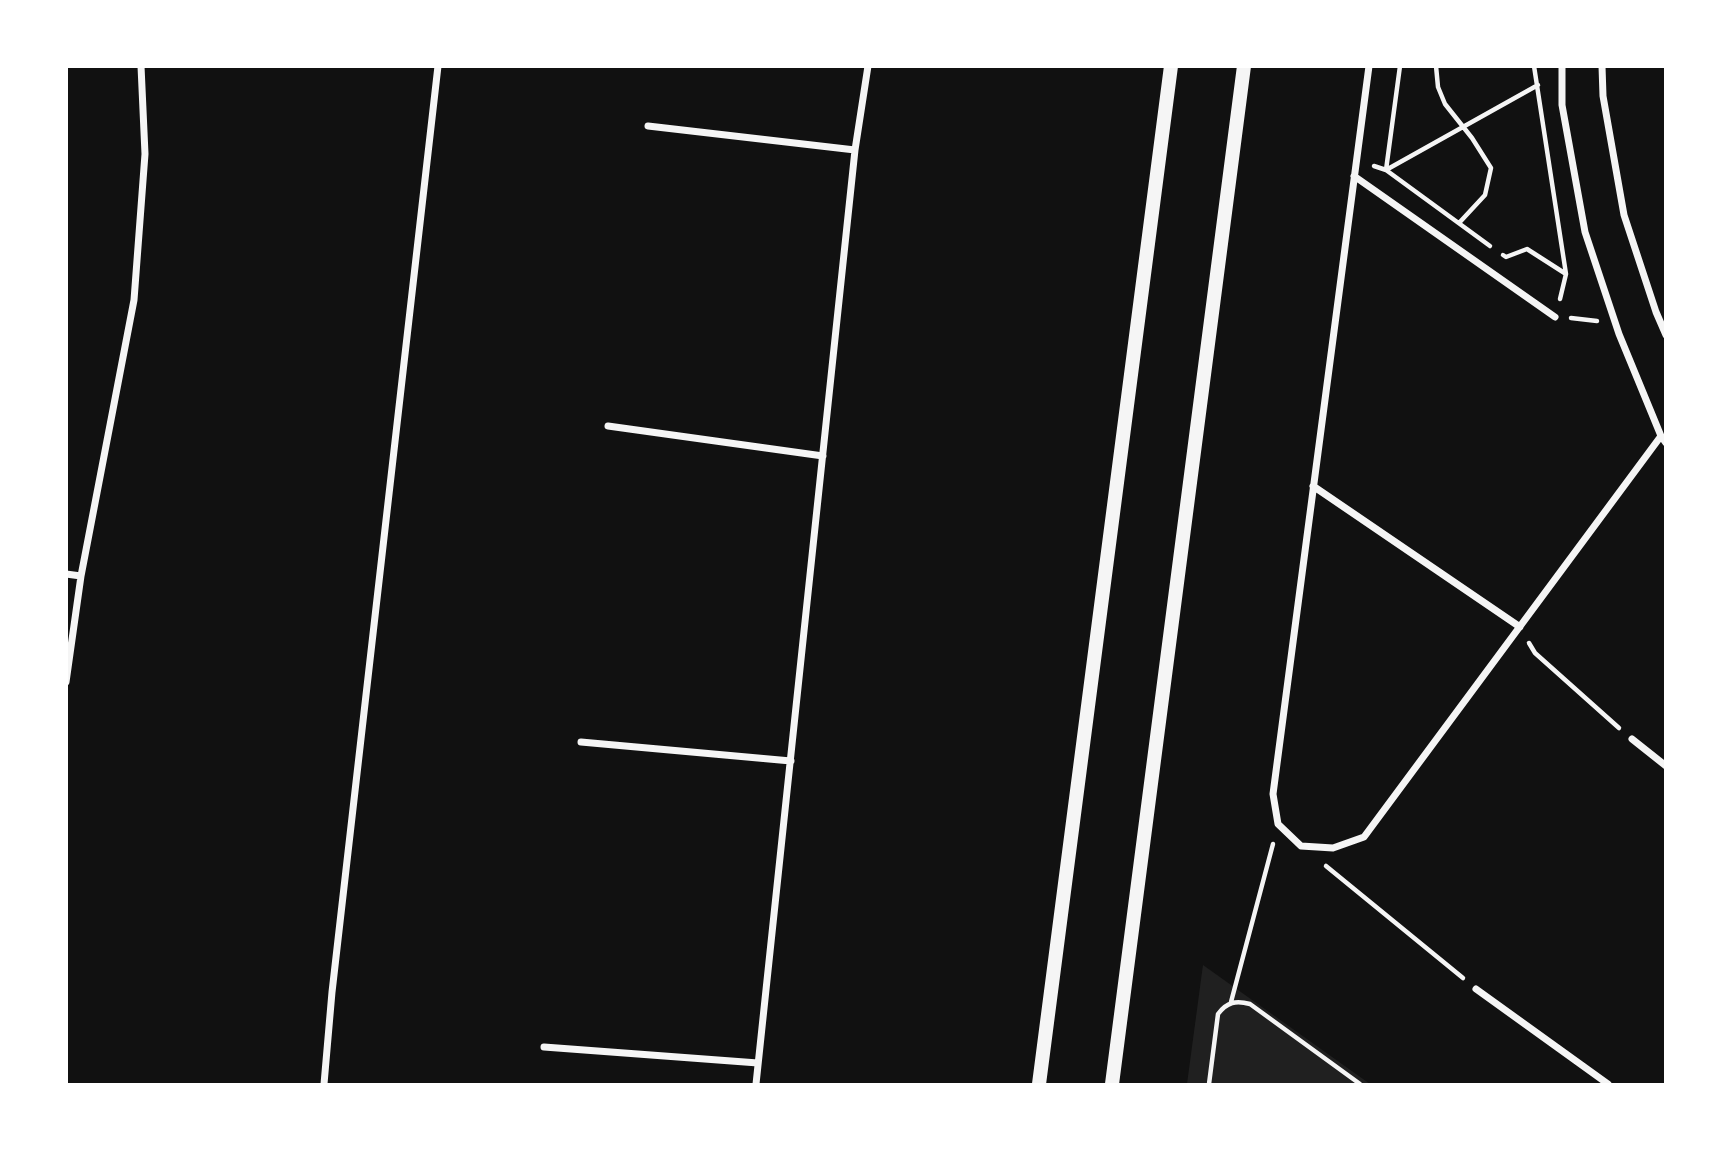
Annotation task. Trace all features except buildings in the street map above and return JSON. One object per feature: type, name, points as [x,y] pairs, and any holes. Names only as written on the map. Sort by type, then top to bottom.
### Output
[{"type":"main road","points":[[1039,1084],[1171,66]]},
{"type":"main road","points":[[1112,1084],[1244,66]]},
{"type":"street","points":[[66,682],[81,576],[134,299],[145,154],[141,66]]},
{"type":"street","points":[[324,1084],[332,992],[439,66]]},
{"type":"street","points":[[756,1084],[855,150],[868,66]]},
{"type":"street","points":[[1369,66],[1273,794],[1278,824],[1301,846],[1333,848],[1364,837],[1663,440],[1615,323],[1585,232],[1562,105],[1562,66]]},
{"type":"street","points":[[1602,66],[1603,96],[1624,215],[1665,335]]},
{"type":"street","points":[[648,126],[855,150]]},
{"type":"street","points":[[1354,176],[1555,317]]},
{"type":"street","points":[[608,426],[823,456]]},
{"type":"street","points":[[1313,486],[1520,627]]},
{"type":"street","points":[[66,574],[81,576]]},
{"type":"street","points":[[1632,739],[1665,766]]},
{"type":"street","points":[[581,742],[790,761]]},
{"type":"street","points":[[1476,989],[1608,1084]]},
{"type":"street","points":[[544,1047],[758,1063]]},
{"type":"path","points":[[1386,170],[1400,66]]},
{"type":"path","points":[[1436,66],[1438,87],[1446,104],[1491,167],[1485,195],[1459,223]]},
{"type":"path","points":[[1356,161],[1386,170],[1506,257],[1527,249],[1566,274],[1534,66]]},
{"type":"path","points":[[1386,170],[1537,85],[1562,81]]},
{"type":"path","points":[[1555,317],[1615,323]]},
{"type":"path","points":[[1520,627],[1535,653],[1632,739]]},
{"type":"path","points":[[1231,1002],[1278,824]]},
{"type":"path","points":[[1301,846],[1476,989]]},
{"type":"path","points":[[1209,1084],[1218,1014],[1231,1002],[1241,1001],[1250,1004],[1360,1084]]},
{"type":"shaded area","points":[[1203,965],[1370,1084],[1187,1084]]}]
